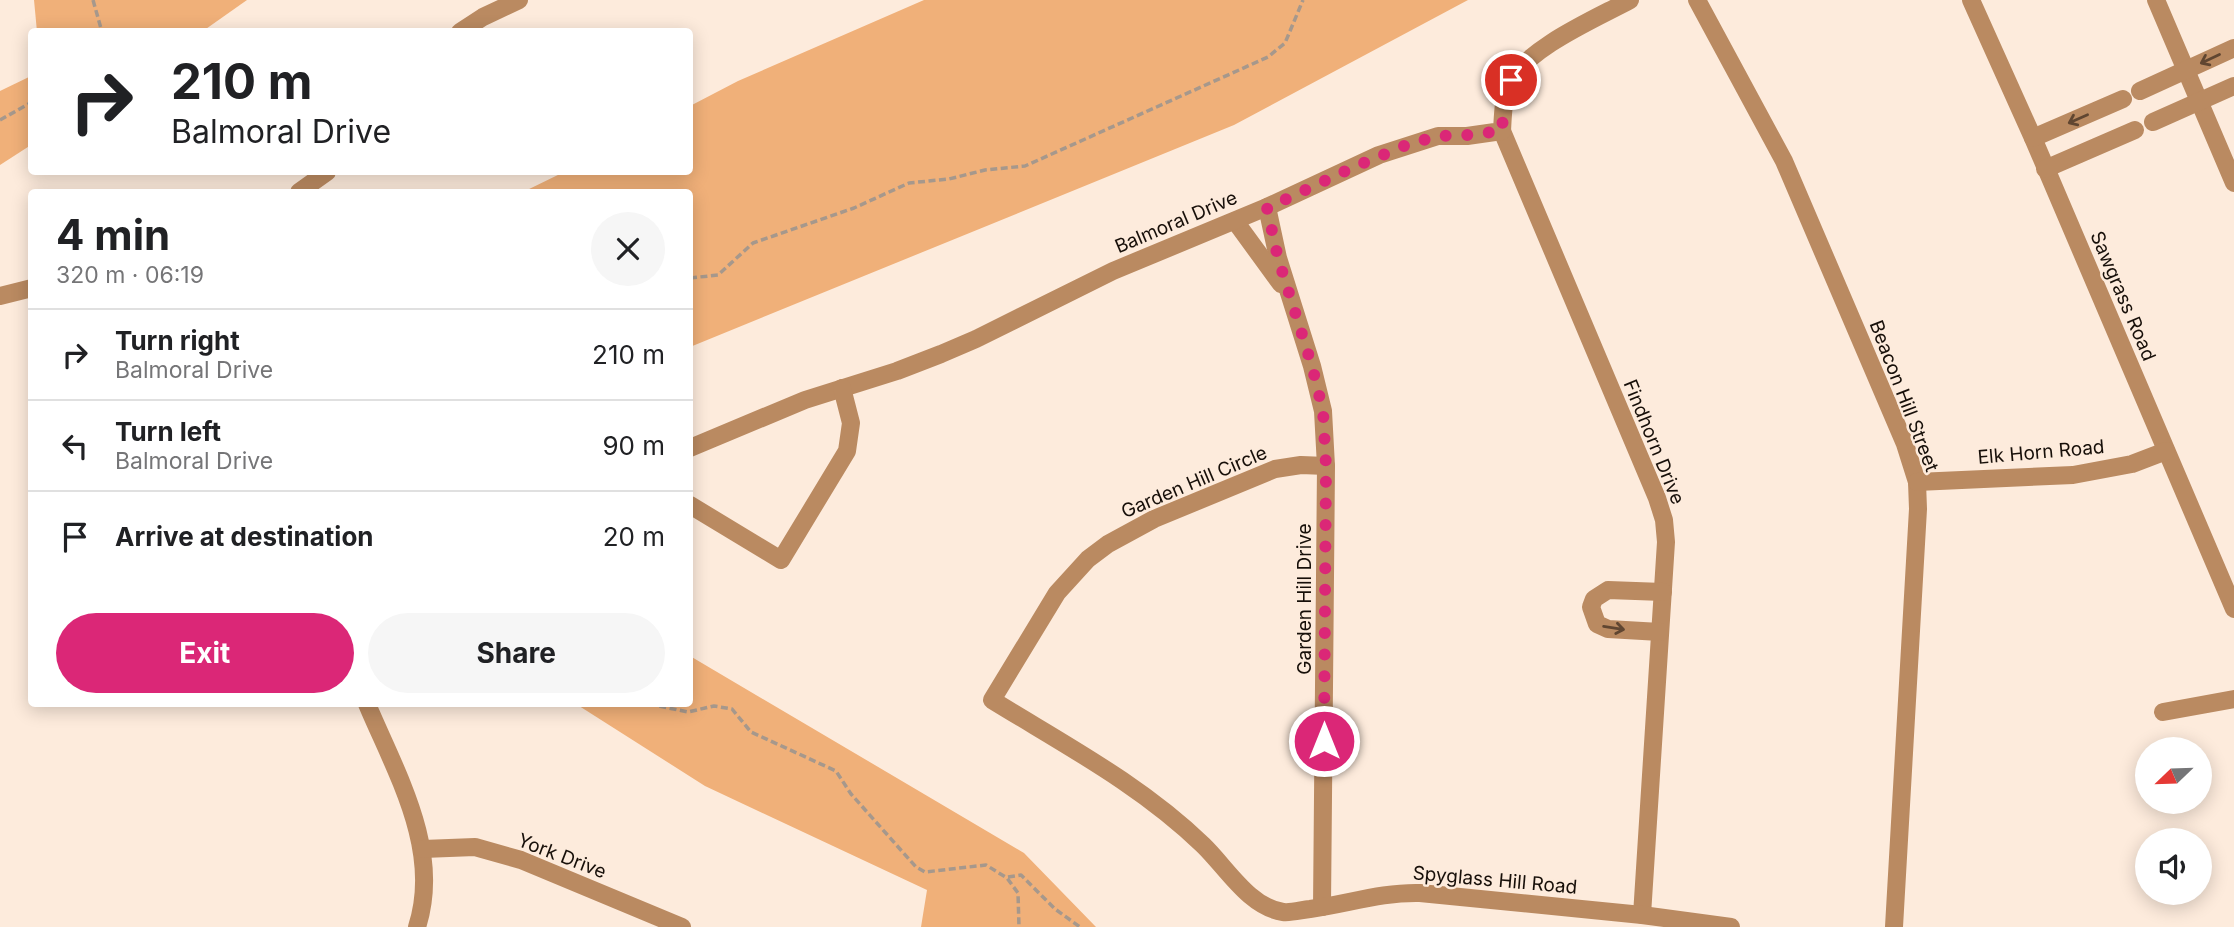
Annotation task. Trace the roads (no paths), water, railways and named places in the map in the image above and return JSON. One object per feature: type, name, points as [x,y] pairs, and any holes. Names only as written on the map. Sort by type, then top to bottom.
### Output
[{"type":"street","points":[[466,28],[519,0]]},
{"type":"street","points":[[1502,131],[1504,99],[1511,80],[1520,68],[1550,44],[1630,0]]},
{"type":"street","name":"Beacon Hill Street","points":[[1697,0],[1784,161],[1905,444],[1917,482],[1917,523],[1894,927]]},
{"type":"street","name":"Sawgrass Road","points":[[1970,0],[2033,138],[2234,609]]},
{"type":"street","points":[[2156,0],[2234,183]]},
{"type":"street","points":[[2033,138],[2234,48]]},
{"type":"street","points":[[2153,122],[2234,86]]},
{"type":"street","points":[[2045,169],[2135,130]]},
{"type":"street","name":"Balmoral Drive","points":[[693,447],[806,400],[897,371],[964,344],[1113,271],[1267,208],[1409,144],[1438,136],[1502,131]]},
{"type":"street","name":"Findhorn Drive","points":[[1502,131],[1664,520],[1664,592],[1642,915]]},
{"type":"street","points":[[303,189],[323,175]]},
{"type":"street","name":"Garden Hill Drive","points":[[1267,208],[1278,258],[1312,366],[1323,411],[1326,466],[1322,907]]},
{"type":"street","name":"Garden Hill Drive","points":[[1235,221],[1289,296]]},
{"type":"street","points":[[1,293],[28,289]]},
{"type":"street","points":[[693,507],[781,560],[847,451],[851,424],[842,388]]},
{"type":"street","name":"Elk Horn Road","points":[[1917,482],[2073,475],[2132,464],[2166,451]]},
{"type":"street","name":"Garden Hill Circle","points":[[992,700],[1057,593],[1088,559],[1108,544],[1154,519],[1275,468],[1326,466]]},
{"type":"street","points":[[1660,632],[1608,629],[1597,624],[1591,607],[1594,598],[1608,590],[1664,592]]},
{"type":"street","points":[[2163,712],[2234,699]]},
{"type":"street","name":"Spyglass Hill Road","points":[[992,700],[1130,785],[1203,845],[1255,900],[1284,912],[1399,892],[1642,915],[1731,927]]},
{"type":"street","points":[[368,707],[415,820],[423,849],[424,896],[417,927]]},
{"type":"street","name":"York Drive","points":[[423,849],[475,847],[521,860],[682,927]]}]
